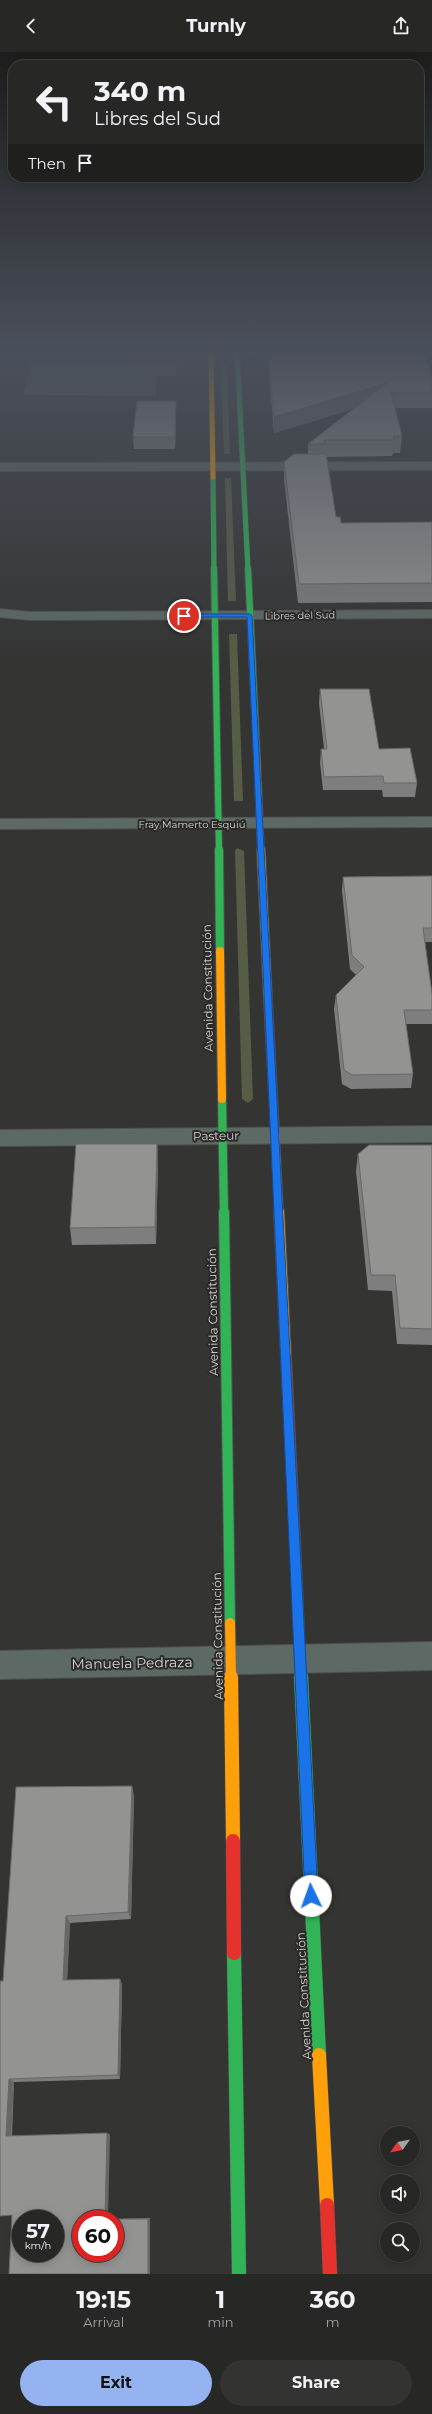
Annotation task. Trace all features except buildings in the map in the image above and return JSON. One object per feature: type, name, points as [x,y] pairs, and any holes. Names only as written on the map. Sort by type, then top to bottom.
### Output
[{"type":"main road","name":"Avenida Constitución","points":[[213,454],[239,2274]]},
{"type":"main road","name":"Avenida Constitución","points":[[241,454],[330,2274]]},
{"type":"street","points":[[0,467],[432,466]]},
{"type":"street","name":"Libres del Sud","points":[[0,613],[30,616],[432,614]]},
{"type":"street","name":"Fray Mamerto Esquiú","points":[[0,824],[432,822]]},
{"type":"street","name":"Pasteur","points":[[0,1138],[432,1134]]},
{"type":"street","name":"Manuela Pedraza","points":[[0,1665],[432,1656]]},
{"type":"green space","points":[[225,478],[231,478],[236,601],[228,601]]},
{"type":"green space","points":[[229,634],[237,634],[243,801],[234,801]]},
{"type":"green space","points":[[237,848],[244,851],[253,1099],[248,1103],[242,1099],[235,851]]},
{"type":"traffic: fast","points":[[242,454],[257,757]]},
{"type":"traffic: fast","points":[[213,477],[220,951]]},
{"type":"traffic: fast","points":[[222,1099],[230,1623]]},
{"type":"traffic: fast","points":[[296,1562],[319,2055]]},
{"type":"traffic: fast","points":[[234,1953],[239,2274]]},
{"type":"traffic: slow","points":[[213,454],[213,477]]},
{"type":"traffic: slow","points":[[257,757],[268,1000]]},
{"type":"traffic: slow","points":[[220,951],[222,1099]]},
{"type":"traffic: slow","points":[[275,1132],[286,1356]]},
{"type":"traffic: slow","points":[[230,1623],[233,1841]]},
{"type":"traffic: slow","points":[[319,2055],[327,2205]]},
{"type":"traffic: jam","points":[[268,1000],[275,1132]]},
{"type":"traffic: jam","points":[[286,1356],[296,1562]]},
{"type":"traffic: jam","points":[[233,1841],[234,1953]]},
{"type":"traffic: jam","points":[[327,2205],[330,2274]]},
{"type":"route","points":[[184,616],[250,616],[311,1896]]}]
